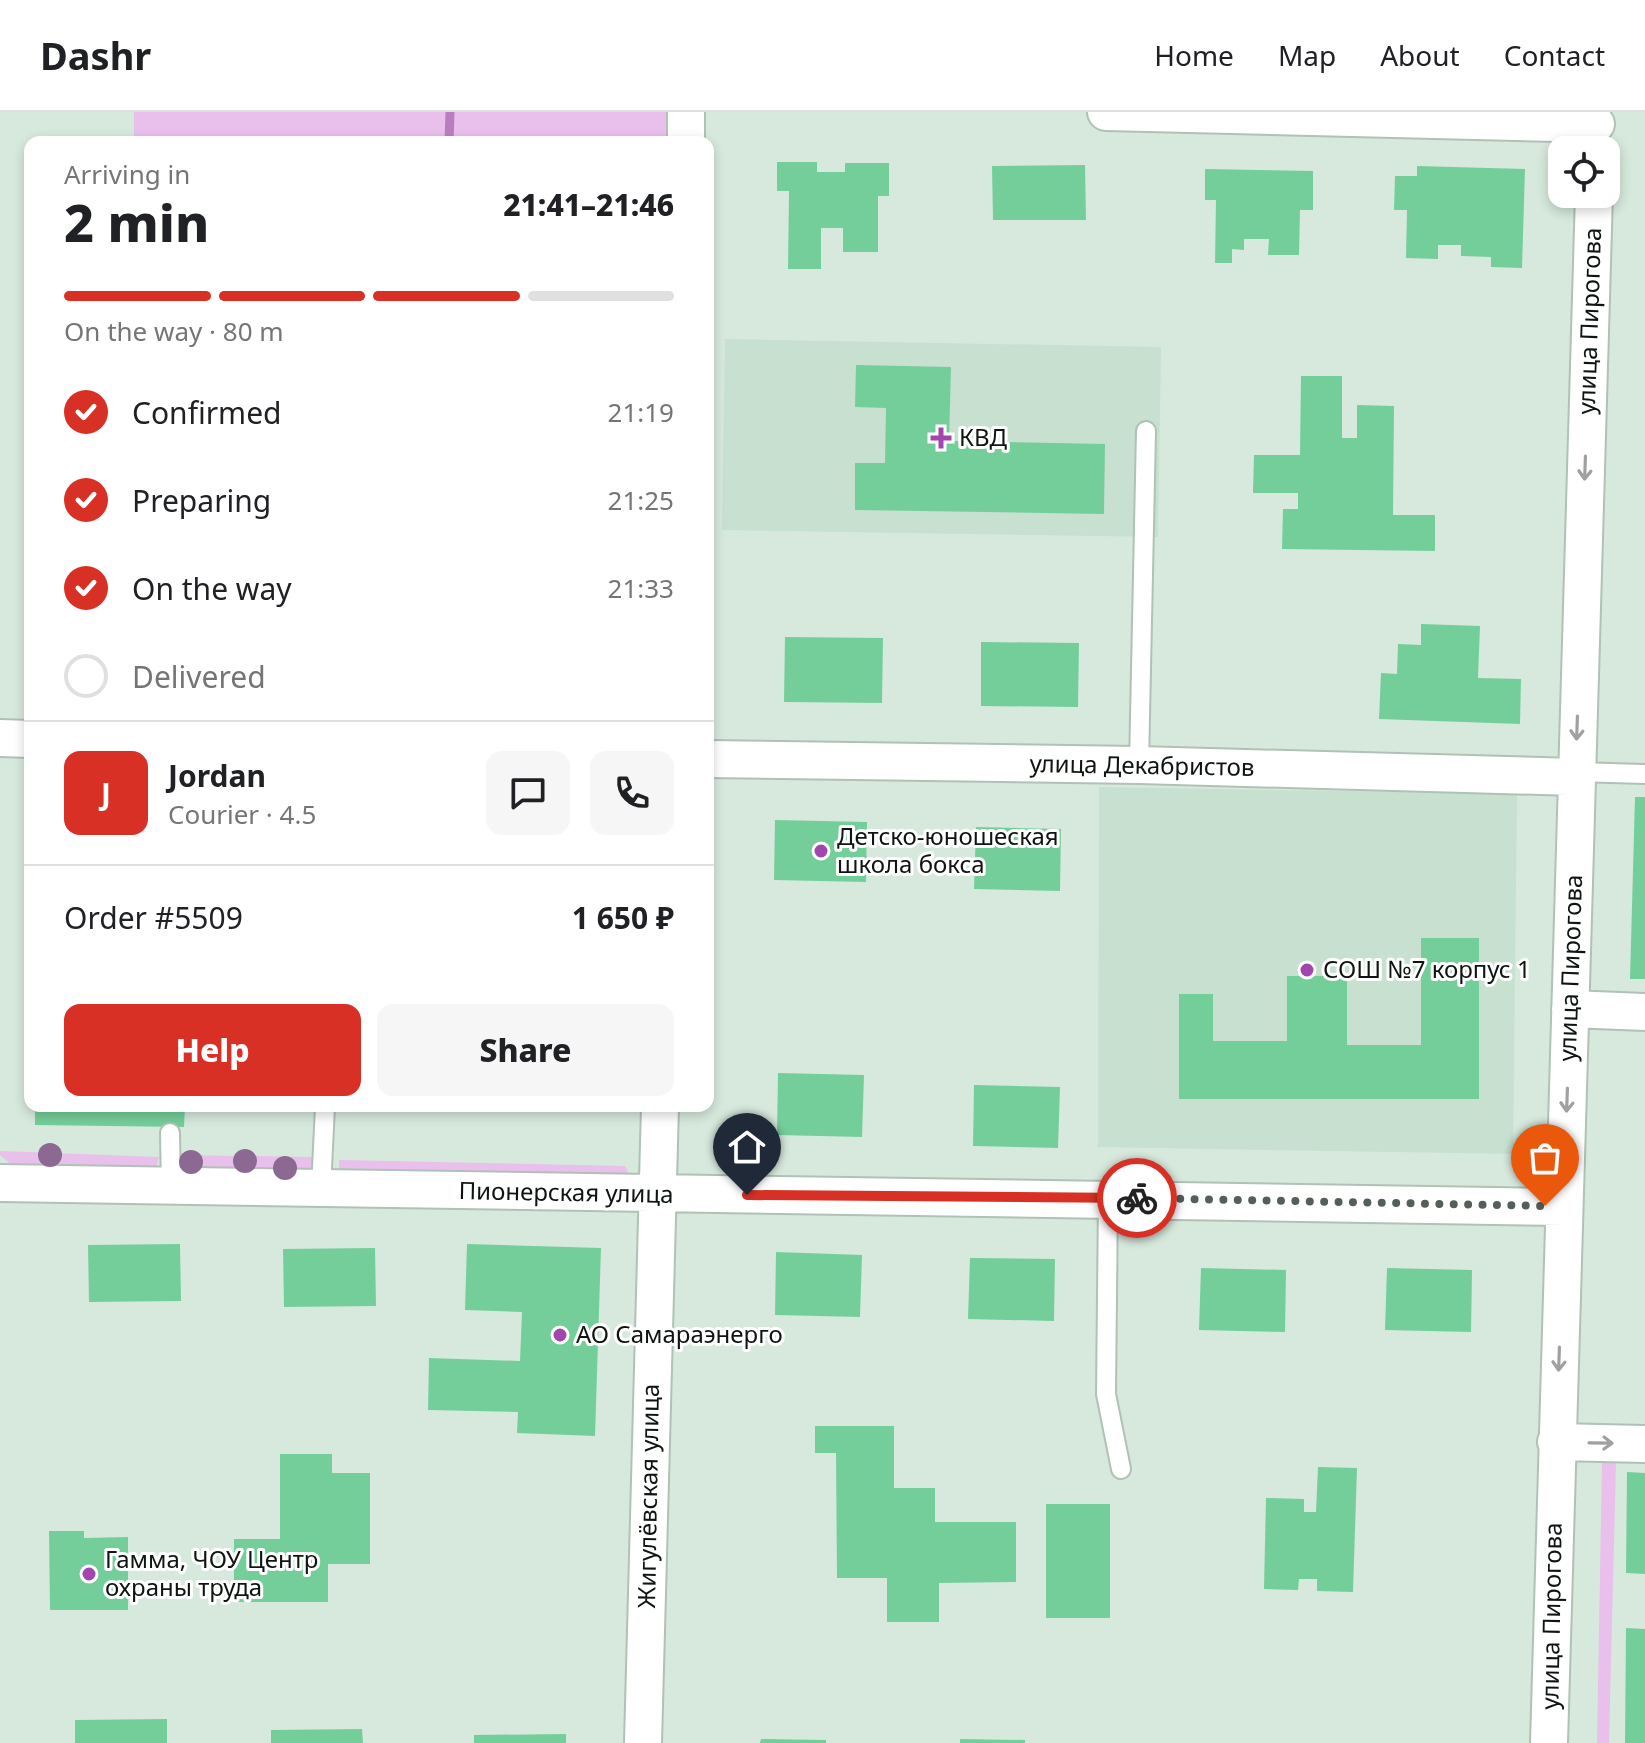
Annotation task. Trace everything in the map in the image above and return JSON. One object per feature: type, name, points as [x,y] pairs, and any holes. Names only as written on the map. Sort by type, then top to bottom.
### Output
[{"type":"street","points":[[686,112],[686,136]]},
{"type":"street","points":[[1106,112],[1595,129]]},
{"type":"street","name":"улица Пирогова","points":[[1549,1743],[1594,208]]},
{"type":"street","points":[[0,738],[24,739]]},
{"type":"street","name":"улица Декабристов","points":[[714,759],[1576,774]]},
{"type":"street","points":[[1570,1009],[1645,1012]]},
{"type":"street","name":"Жигулёвская улица","points":[[643,1743],[660,1112]]},
{"type":"street","name":"Пионерская улица","points":[[0,1183],[1564,1207]]},
{"type":"street","points":[[1556,1442],[1645,1444]]},
{"type":"lane","points":[[1139,765],[1146,431]]},
{"type":"lane","points":[[1576,774],[1645,774]]},
{"type":"lane","points":[[321,1189],[325,1112]]},
{"type":"lane","points":[[170,1133],[171,1187]]},
{"type":"lane","points":[[1108,1198],[1106,1394],[1121,1469]]},
{"type":"shaded area","points":[[134,112],[671,112],[670,136],[134,136]]},
{"type":"shaded area","name":"КВД","points":[[725,339],[1161,347],[1158,537],[722,530]]},
{"type":"shaded area","name":"СОШ №7 корпус 1","points":[[1099,787],[1517,794],[1513,1154],[1098,1147]]},
{"type":"shaded area","points":[[0,1151],[159,1157],[156,1168],[13,1166],[0,1155]]},
{"type":"shaded area","points":[[181,1155],[313,1157],[314,1172],[183,1169]]},
{"type":"shaded area","points":[[339,1160],[625,1166],[628,1171],[625,1178],[339,1173]]},
{"type":"shaded area","points":[[1602,1463],[1616,1463],[1609,1743],[1597,1743]]},
{"type":"building","points":[[777,162],[817,162],[817,172],[845,172],[845,163],[889,163],[889,196],[878,196],[878,252],[843,252],[843,228],[821,228],[821,269],[788,269],[789,191],[777,191]]},
{"type":"building","points":[[1085,165],[1086,220],[993,220],[992,166]]},
{"type":"building","points":[[1417,166],[1525,169],[1522,268],[1491,267],[1491,257],[1461,256],[1461,245],[1438,245],[1438,259],[1406,258],[1407,210],[1394,210],[1395,176],[1417,176]]},
{"type":"building","points":[[1205,169],[1313,171],[1313,210],[1300,210],[1299,255],[1268,255],[1269,239],[1244,239],[1244,250],[1232,249],[1232,263],[1215,263],[1216,200],[1205,200]]},
{"type":"building","points":[[856,365],[951,367],[949,441],[1105,444],[1104,514],[855,510],[855,463],[885,463],[886,408],[855,407]]},
{"type":"building","points":[[1301,376],[1342,376],[1342,438],[1357,438],[1357,405],[1394,406],[1393,515],[1435,515],[1435,551],[1282,549],[1283,509],[1298,509],[1298,493],[1253,493],[1254,455],[1300,455]]},
{"type":"building","points":[[1421,624],[1480,626],[1478,678],[1521,679],[1520,724],[1379,719],[1381,673],[1397,674],[1398,644],[1421,645]]},
{"type":"building","points":[[785,637],[883,638],[882,703],[784,702]]},
{"type":"building","points":[[981,642],[1079,643],[1078,707],[981,706]]},
{"type":"building","points":[[1635,797],[1645,797],[1645,979],[1630,979]]},
{"type":"building","name":"Детско-юношеская школа бокса","points":[[775,820],[867,822],[866,882],[774,880]]},
{"type":"building","points":[[976,827],[1061,829],[1060,891],[974,889]]},
{"type":"building","points":[[1421,938],[1479,938],[1479,1099],[1179,1099],[1179,994],[1213,994],[1213,1041],[1287,1041],[1287,976],[1347,976],[1347,1045],[1421,1045]]},
{"type":"building","points":[[778,1073],[864,1075],[862,1137],[777,1135]]},
{"type":"building","points":[[974,1085],[1060,1087],[1058,1148],[973,1146]]},
{"type":"building","points":[[35,1112],[185,1112],[184,1127],[35,1125]]},
{"type":"building","points":[[180,1244],[181,1301],[89,1302],[88,1245]]},
{"type":"building","name":"АО Самараэнерго","points":[[467,1244],[601,1248],[595,1436],[517,1433],[518,1412],[428,1410],[429,1358],[520,1361],[522,1312],[465,1310]]},
{"type":"building","points":[[375,1248],[376,1306],[284,1307],[283,1249]]},
{"type":"building","points":[[776,1252],[862,1255],[860,1317],[775,1315]]},
{"type":"building","points":[[970,1258],[1055,1259],[1054,1321],[968,1319]]},
{"type":"building","points":[[1201,1268],[1286,1270],[1285,1332],[1199,1330]]},
{"type":"building","points":[[1387,1268],[1472,1270],[1471,1332],[1385,1330]]},
{"type":"building","points":[[815,1426],[894,1426],[894,1488],[935,1488],[935,1522],[1016,1522],[1016,1582],[939,1583],[939,1622],[887,1622],[887,1578],[837,1578],[836,1453],[815,1453]]},
{"type":"building","points":[[280,1454],[332,1454],[332,1473],[370,1473],[370,1564],[328,1564],[328,1602],[234,1602],[234,1539],[280,1539]]},
{"type":"building","points":[[1318,1467],[1357,1468],[1353,1592],[1317,1591],[1317,1579],[1299,1579],[1298,1590],[1264,1589],[1266,1498],[1304,1499],[1304,1512],[1316,1512]]},
{"type":"building","points":[[1627,1472],[1645,1473],[1645,1574],[1626,1573]]},
{"type":"building","points":[[1046,1504],[1110,1504],[1110,1618],[1046,1618]]},
{"type":"building","name":"Гамма, ЧОУ Центр охраны труда","points":[[49,1531],[84,1531],[84,1538],[128,1537],[128,1610],[50,1610]]},
{"type":"building","points":[[1626,1628],[1645,1629],[1645,1743],[1625,1743]]},
{"type":"building","points":[[167,1719],[167,1743],[75,1743],[75,1720]]},
{"type":"building","points":[[362,1729],[363,1743],[271,1743],[271,1730]]},
{"type":"building","points":[[566,1734],[566,1743],[474,1743],[474,1735]]},
{"type":"building","points":[[761,1739],[826,1740],[826,1743],[760,1743]]},
{"type":"building","points":[[960,1739],[1025,1740],[1025,1743],[960,1743]]},
{"type":"waterway","points":[[449,136],[450,112]]},
{"type":"way so far","points":[[1137,1198],[1545,1206]]},
{"type":"place","name":"КВД","points":[[941,438]]},
{"type":"place","name":"Детско-юношеская школа бокса","points":[[821,851]]},
{"type":"place","name":"СОШ №7 корпус 1","points":[[1307,970]]},
{"type":"place","name":"АО Самараэнерго","points":[[560,1335]]},
{"type":"place","name":"Гамма, ЧОУ Центр охраны труда","points":[[89,1574]]},
{"type":"route","points":[[747,1195],[1137,1198]]}]
